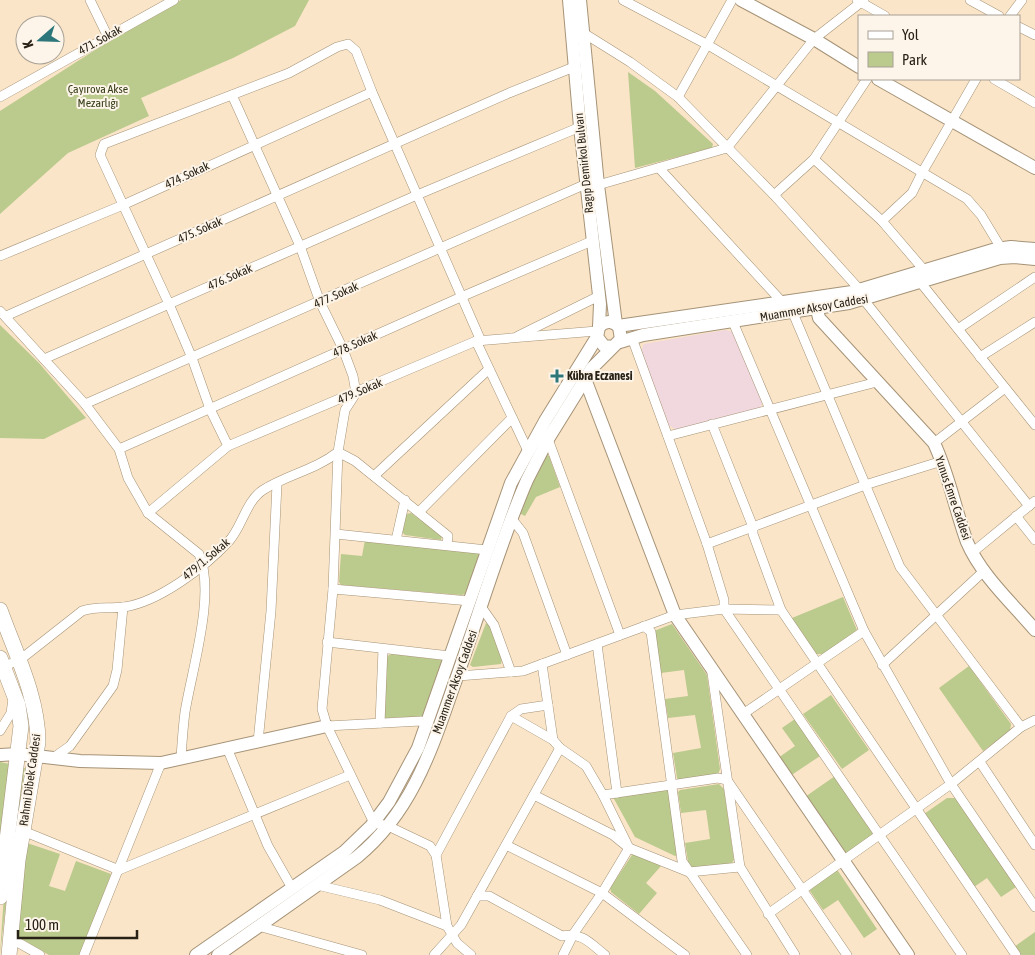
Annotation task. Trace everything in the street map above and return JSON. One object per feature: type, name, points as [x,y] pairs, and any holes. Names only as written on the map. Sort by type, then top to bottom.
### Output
[{"type":"main road","points":[[742,0],[814,39],[858,66]]},
{"type":"main road","name":"Ragıp Demirkol Bulvarı","points":[[570,1],[582,32],[592,185],[592,242],[599,296],[597,332]]},
{"type":"main road","name":"Ragıp Demirkol Bulvarı","points":[[570,1],[580,127],[617,325]]},
{"type":"main road","points":[[880,80],[1035,168]]},
{"type":"main road","points":[[922,277],[1001,248],[1035,249]]},
{"type":"main road","points":[[196,955],[344,852],[374,823],[406,774],[426,724],[511,483],[597,332],[607,322],[617,325],[816,304],[862,295],[922,277],[1000,258],[1035,259]]},
{"type":"main road","name":"Yunus Emre Caddesi","points":[[816,304],[819,318],[934,443],[942,461],[968,543],[984,571],[1035,630]]},
{"type":"main road","name":"Muammer Aksoy Caddesi","points":[[218,955],[364,851],[388,826],[402,807],[419,779],[458,676],[527,480],[548,439],[597,361],[622,342],[733,322],[788,308]]},
{"type":"main road","points":[[597,332],[604,346],[622,342],[622,333],[617,325]]},
{"type":"main road","points":[[585,379],[675,615],[908,955]]},
{"type":"main road","name":"Rahmi Dibek Caddesi","points":[[0,610],[36,720],[38,742],[23,831],[9,955]]},
{"type":"main road","name":"Rahmi Dibek Caddesi","points":[[0,897],[2,866],[21,726],[14,693],[1,663]]},
{"type":"main road","points":[[0,755],[18,754],[53,758],[161,763],[327,726]]},
{"type":"street","points":[[90,0],[107,35]]},
{"type":"street","name":"471. Sokak","points":[[0,97],[107,35],[174,0]]},
{"type":"street","points":[[623,0],[708,45],[838,124],[923,171],[967,199],[982,215],[1001,248]]},
{"type":"street","points":[[678,97],[732,0]]},
{"type":"street","points":[[970,0],[997,15]]},
{"type":"street","points":[[1011,15],[1022,0]]},
{"type":"street","points":[[727,148],[814,39],[861,1],[884,15]]},
{"type":"street","points":[[1020,28],[1035,35]]},
{"type":"street","points":[[582,32],[630,62],[678,97],[774,195],[862,295],[961,422],[1032,503],[973,552]]},
{"type":"street","points":[[228,446],[210,409],[192,358],[169,304],[100,154],[104,144],[289,73],[336,47],[348,44],[356,51],[461,297],[489,369],[528,451]]},
{"type":"street","name":"475. Sokak","points":[[3,314],[146,254],[509,92],[574,67]]},
{"type":"street","points":[[774,195],[814,159],[867,80]]},
{"type":"street","points":[[882,221],[912,193],[975,80]]},
{"type":"street","points":[[996,80],[1035,103]]},
{"type":"street","name":"474. Sokak","points":[[0,256],[123,205],[372,92]]},
{"type":"street","points":[[232,95],[300,246],[320,302],[344,349],[353,376],[356,393],[345,410],[338,452],[333,589],[322,708],[327,726],[374,823],[388,826],[430,846],[436,855],[447,926],[452,936],[471,955]]},
{"type":"street","name":"476. Sokak","points":[[44,359],[417,195],[580,127]]},
{"type":"street","name":"477. Sokak","points":[[85,404],[592,185],[727,148]]},
{"type":"street","points":[[814,159],[882,221],[958,329],[1035,425]]},
{"type":"street","points":[[659,168],[788,308],[900,567],[1021,727]]},
{"type":"street","name":"478. Sokak","points":[[119,450],[461,297],[592,242]]},
{"type":"street","points":[[958,329],[1035,277]]},
{"type":"street","points":[[513,338],[599,296]]},
{"type":"street","points":[[3,314],[85,404],[119,450],[128,478],[148,513],[199,554],[203,563],[205,609],[185,715],[181,758]]},
{"type":"street","points":[[733,322],[864,631],[951,784],[1035,907]]},
{"type":"street","points":[[980,357],[1035,322]]},
{"type":"street","name":"479. Sokak","points":[[148,513],[228,446],[479,341],[597,332]]},
{"type":"street","points":[[622,342],[668,436],[707,544],[724,600],[724,609],[962,955]]},
{"type":"street","points":[[374,476],[489,369]]},
{"type":"street","points":[[668,436],[877,382]]},
{"type":"street","points":[[934,443],[1005,388]]},
{"type":"street","points":[[1026,414],[1035,408]]},
{"type":"street","points":[[420,512],[512,418]]},
{"type":"street","points":[[712,424],[754,527],[753,534],[781,610],[1016,955]]},
{"type":"street","points":[[548,439],[620,635]]},
{"type":"street","points":[[338,452],[355,461],[420,512],[448,536],[447,545]]},
{"type":"street","name":"479/1. Sokak","points":[[1,663],[18,661],[82,611],[91,608],[123,607],[146,602],[168,591],[230,540],[262,491],[325,462],[338,452]]},
{"type":"street","points":[[707,544],[865,485],[942,461]]},
{"type":"street","points":[[258,742],[271,611],[277,484]]},
{"type":"street","points":[[396,540],[405,500]]},
{"type":"street","points":[[1016,516],[1035,540]]},
{"type":"street","points":[[512,519],[523,533],[567,655]]},
{"type":"street","points":[[336,534],[487,550]]},
{"type":"street","points":[[882,665],[984,571]]},
{"type":"street","points":[[333,589],[470,601]]},
{"type":"street","points":[[53,758],[70,746],[113,686],[117,670],[123,607]]},
{"type":"street","points":[[482,608],[494,625],[511,672]]},
{"type":"street","points":[[458,676],[523,671],[675,615],[724,609],[781,610]]},
{"type":"street","points":[[644,626],[651,632],[682,861],[747,955]]},
{"type":"street","points":[[743,714],[864,631]]},
{"type":"street","points":[[327,642],[450,656]]},
{"type":"street","points":[[597,644],[617,793]]},
{"type":"street","points":[[380,723],[383,649]]},
{"type":"street","points":[[542,664],[553,740]]},
{"type":"street","points":[[712,667],[740,867],[795,955]]},
{"type":"street","points":[[0,731],[11,713],[14,693]]},
{"type":"street","points":[[436,855],[511,716],[521,710],[548,705]]},
{"type":"street","points":[[511,716],[553,740],[560,748],[586,766],[603,795],[629,848]]},
{"type":"street","points":[[768,914],[880,836],[980,762],[1021,727],[1035,720]]},
{"type":"street","points":[[327,726],[421,721],[426,724]]},
{"type":"street","points":[[227,748],[268,846],[292,888]]},
{"type":"street","points":[[434,955],[461,925],[560,748]]},
{"type":"street","points":[[980,762],[1035,845]]},
{"type":"street","points":[[84,955],[161,763]]},
{"type":"street","points":[[23,831],[119,870],[350,775]]},
{"type":"street","points":[[603,795],[718,778],[727,780],[846,955]]},
{"type":"street","points":[[534,795],[613,835],[629,848],[689,872],[740,867]]},
{"type":"street","points":[[506,845],[602,893],[685,955]]},
{"type":"street","points":[[563,955],[574,933],[602,893],[629,848]]},
{"type":"street","points":[[317,885],[380,900],[447,926]]},
{"type":"street","points":[[477,896],[489,896],[562,936],[574,933],[605,955]]},
{"type":"street","points":[[258,926],[362,955]]},
{"type":"street","points":[[10,938],[40,955]]},
{"type":"shaded area","points":[[725,330],[734,332],[763,402],[760,408],[677,430],[668,425],[641,351],[644,344]]},
{"type":"green space","name":"Çayırova Akse Mezarlığı","points":[[181,0],[309,0],[295,26],[233,58],[141,98],[149,116],[68,153],[0,214],[0,111],[95,50]]},
{"type":"green space","points":[[628,72],[655,91],[713,144],[712,148],[635,168]]},
{"type":"green space","points":[[0,325],[39,363],[86,418],[44,439],[0,438]]},
{"type":"green space","points":[[545,454],[549,456],[560,487],[536,497],[525,516],[519,513]]},
{"type":"green space","points":[[411,513],[442,536],[441,540],[405,535],[402,532],[406,514]]},
{"type":"green space","points":[[365,540],[476,551],[479,554],[466,594],[341,585],[339,582],[341,554],[362,556]]},
{"type":"green space","points":[[843,597],[857,630],[824,654],[815,654],[792,618]]},
{"type":"green space","points":[[486,623],[489,625],[502,659],[501,664],[473,667],[470,665]]},
{"type":"green space","points":[[672,624],[707,675],[720,769],[718,775],[678,780],[677,778],[673,753],[701,748],[695,715],[668,718],[665,699],[688,696],[684,670],[661,673],[654,631]]},
{"type":"green space","points":[[392,654],[443,660],[424,715],[419,717],[384,718],[387,656]]},
{"type":"green space","points":[[969,666],[1011,724],[1010,731],[983,751],[939,688]]},
{"type":"green space","points":[[831,695],[869,750],[842,769],[803,714]]},
{"type":"green space","points":[[795,719],[820,756],[790,776],[778,758],[795,746],[782,728]]},
{"type":"green space","points":[[0,762],[10,764],[0,838]]},
{"type":"green space","points":[[23,768],[25,768],[10,868],[0,955],[4,894]]},
{"type":"green space","points":[[835,776],[873,832],[872,837],[845,855],[805,797]]},
{"type":"green space","points":[[719,784],[724,789],[734,860],[731,864],[692,868],[688,862],[685,843],[710,839],[706,810],[681,813],[678,792],[680,790]]},
{"type":"green space","points":[[666,789],[670,792],[679,854],[675,856],[635,837],[613,797]]},
{"type":"green space","points":[[947,798],[955,798],[1016,887],[1001,897],[987,878],[974,887],[924,814]]},
{"type":"green space","points":[[27,843],[60,854],[49,886],[65,891],[76,861],[111,874],[81,955],[49,955],[14,935]]},
{"type":"green space","points":[[638,854],[661,866],[646,883],[657,893],[639,914],[611,892],[610,888],[632,855]]},
{"type":"green space","points":[[835,870],[838,871],[877,929],[864,938],[838,900],[823,910],[810,891],[810,888]]},
{"type":"green space","points":[[1035,932],[1035,955],[1020,955],[1014,947]]},
{"type":"place","name":"Kübra Eczanesi","points":[[557,376]]}]
